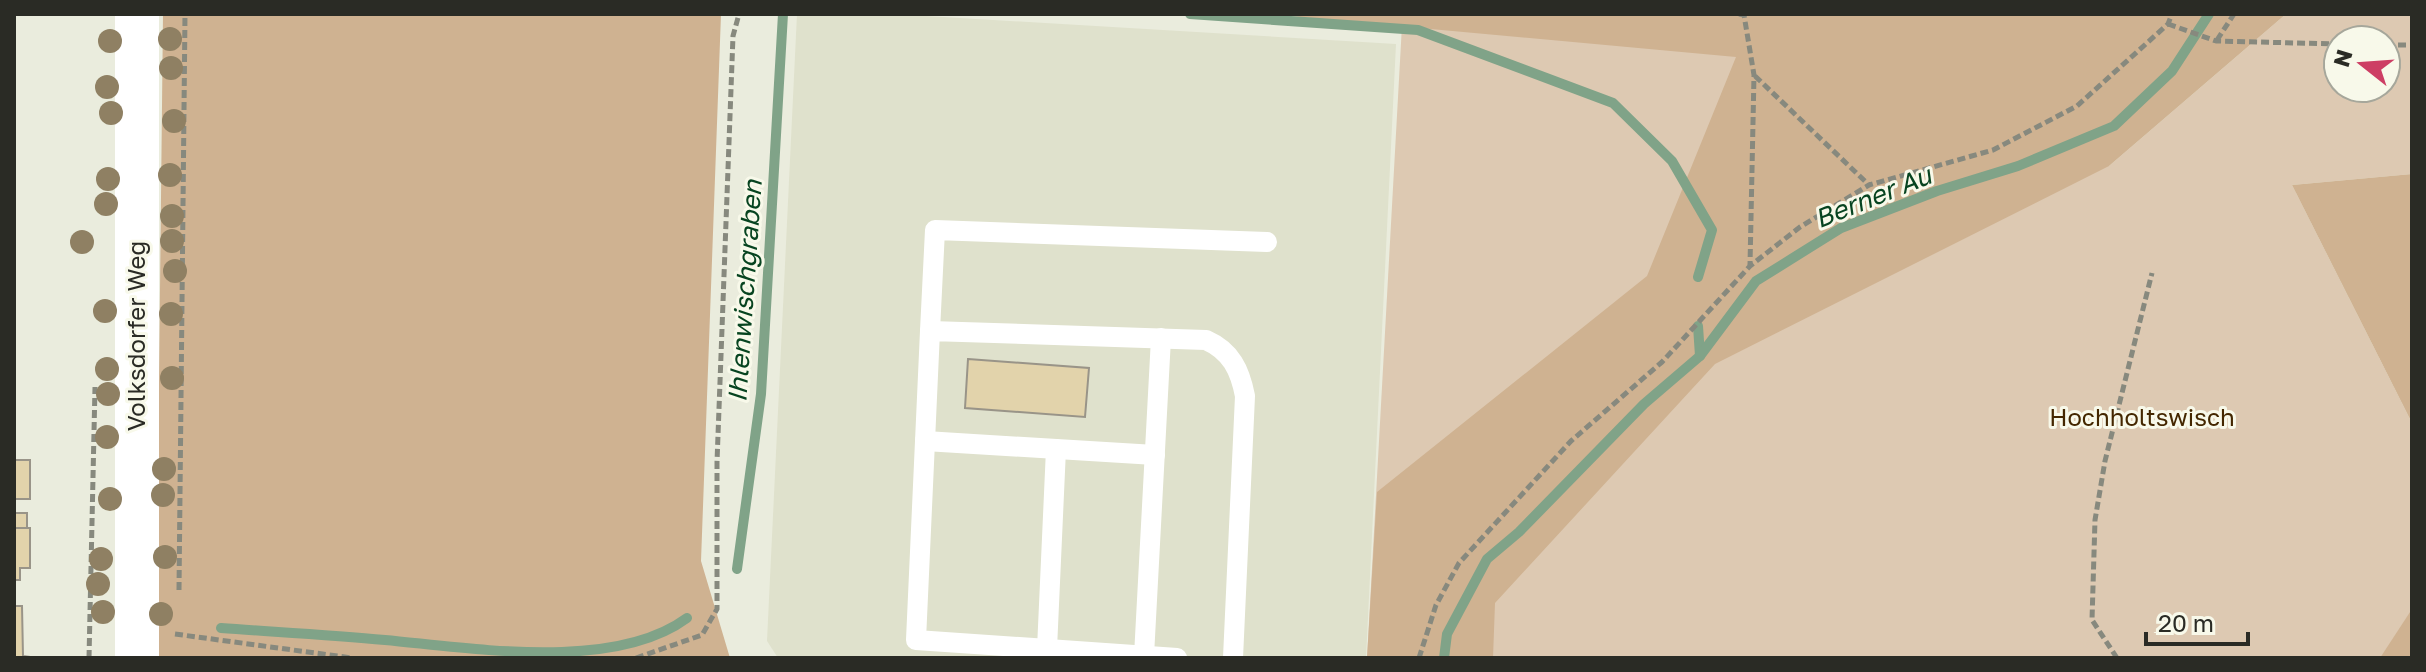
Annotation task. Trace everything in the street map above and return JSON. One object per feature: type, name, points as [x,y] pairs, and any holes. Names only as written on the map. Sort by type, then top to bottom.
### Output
[{"type":"street","name":"Volksdorfer Weg","points":[[137,14],[137,643]]},
{"type":"lane","points":[[1177,658],[916,640],[935,230],[1267,242]]},
{"type":"lane","points":[[930,331],[1206,340],[1219,346],[1241,373],[1245,396],[1233,658]]},
{"type":"lane","points":[[1144,656],[1161,338]]},
{"type":"lane","points":[[925,441],[1155,455]]},
{"type":"lane","points":[[1047,649],[1056,449]]},
{"type":"path","points":[[179,603],[185,14]]},
{"type":"path","points":[[636,658],[702,635],[717,609],[725,178],[733,36],[739,14]]},
{"type":"path","points":[[1742,14],[1754,75],[1750,266]]},
{"type":"path","points":[[1419,658],[1436,605],[1459,563],[1571,441],[1662,362],[1750,266],[1800,227],[1869,185],[1993,150],[2077,106],[2168,24],[2172,14]]},
{"type":"path","points":[[2216,41],[2234,14]]},
{"type":"path","points":[[2168,24],[2216,41],[2322,44]]},
{"type":"path","points":[[1754,75],[1869,185]]},
{"type":"path","points":[[2117,658],[2092,620],[2095,520],[2105,461],[2152,273]]},
{"type":"path","points":[[179,619],[179,635]]},
{"type":"path","points":[[137,643],[179,635],[352,658]]},
{"type":"shaded area","points":[[163,14],[721,14],[701,561],[730,658],[156,658]]},
{"type":"shaded area","points":[[797,14],[893,14],[1396,44],[1366,658],[778,658],[767,641]]},
{"type":"shaded area","points":[[1267,14],[2286,14],[2109,166],[1715,364],[1495,603],[1493,658],[1367,658],[1377,492],[1647,276],[1736,57]]},
{"type":"shaded area","points":[[2412,174],[2412,423],[2292,185]]},
{"type":"shaded area","points":[[2412,609],[2412,658],[2380,658]]},
{"type":"green space","name":"Hochholtswisch","points":[[2286,14],[2412,14],[2412,174],[2292,185],[2412,423],[2412,658],[1367,658],[1402,25],[1737,56],[2109,166]]},
{"type":"building","points":[[968,359],[1089,368],[1085,417],[965,408]]},
{"type":"building","points":[[14,460],[30,460],[30,499],[14,499]]},
{"type":"building","points":[[14,513],[27,513],[27,528],[14,528]]},
{"type":"building","points":[[14,528],[30,528],[30,568],[20,568],[20,580],[14,580]]},
{"type":"building","points":[[14,606],[22,606],[23,656],[38,658],[14,658]]},
{"type":"waterway","name":"Ihlenwischgraben","points":[[737,569],[761,394],[783,14]]},
{"type":"waterway","name":"Ihlenwischgraben","points":[[1190,14],[1418,30],[1613,103],[1672,161],[1712,230],[1698,277]]},
{"type":"waterway","name":"Berner Au","points":[[1444,658],[1447,634],[1487,559],[1519,532],[1644,404],[1700,356],[1756,281],[1841,228],[1937,191],[2018,166],[2114,126],[2172,71],[2209,14]]},
{"type":"waterway","points":[[1698,326],[1700,356]]},
{"type":"waterway","name":"Ihlenwischgraben","points":[[221,628],[541,652],[582,651],[621,645],[657,635],[687,618]]}]
